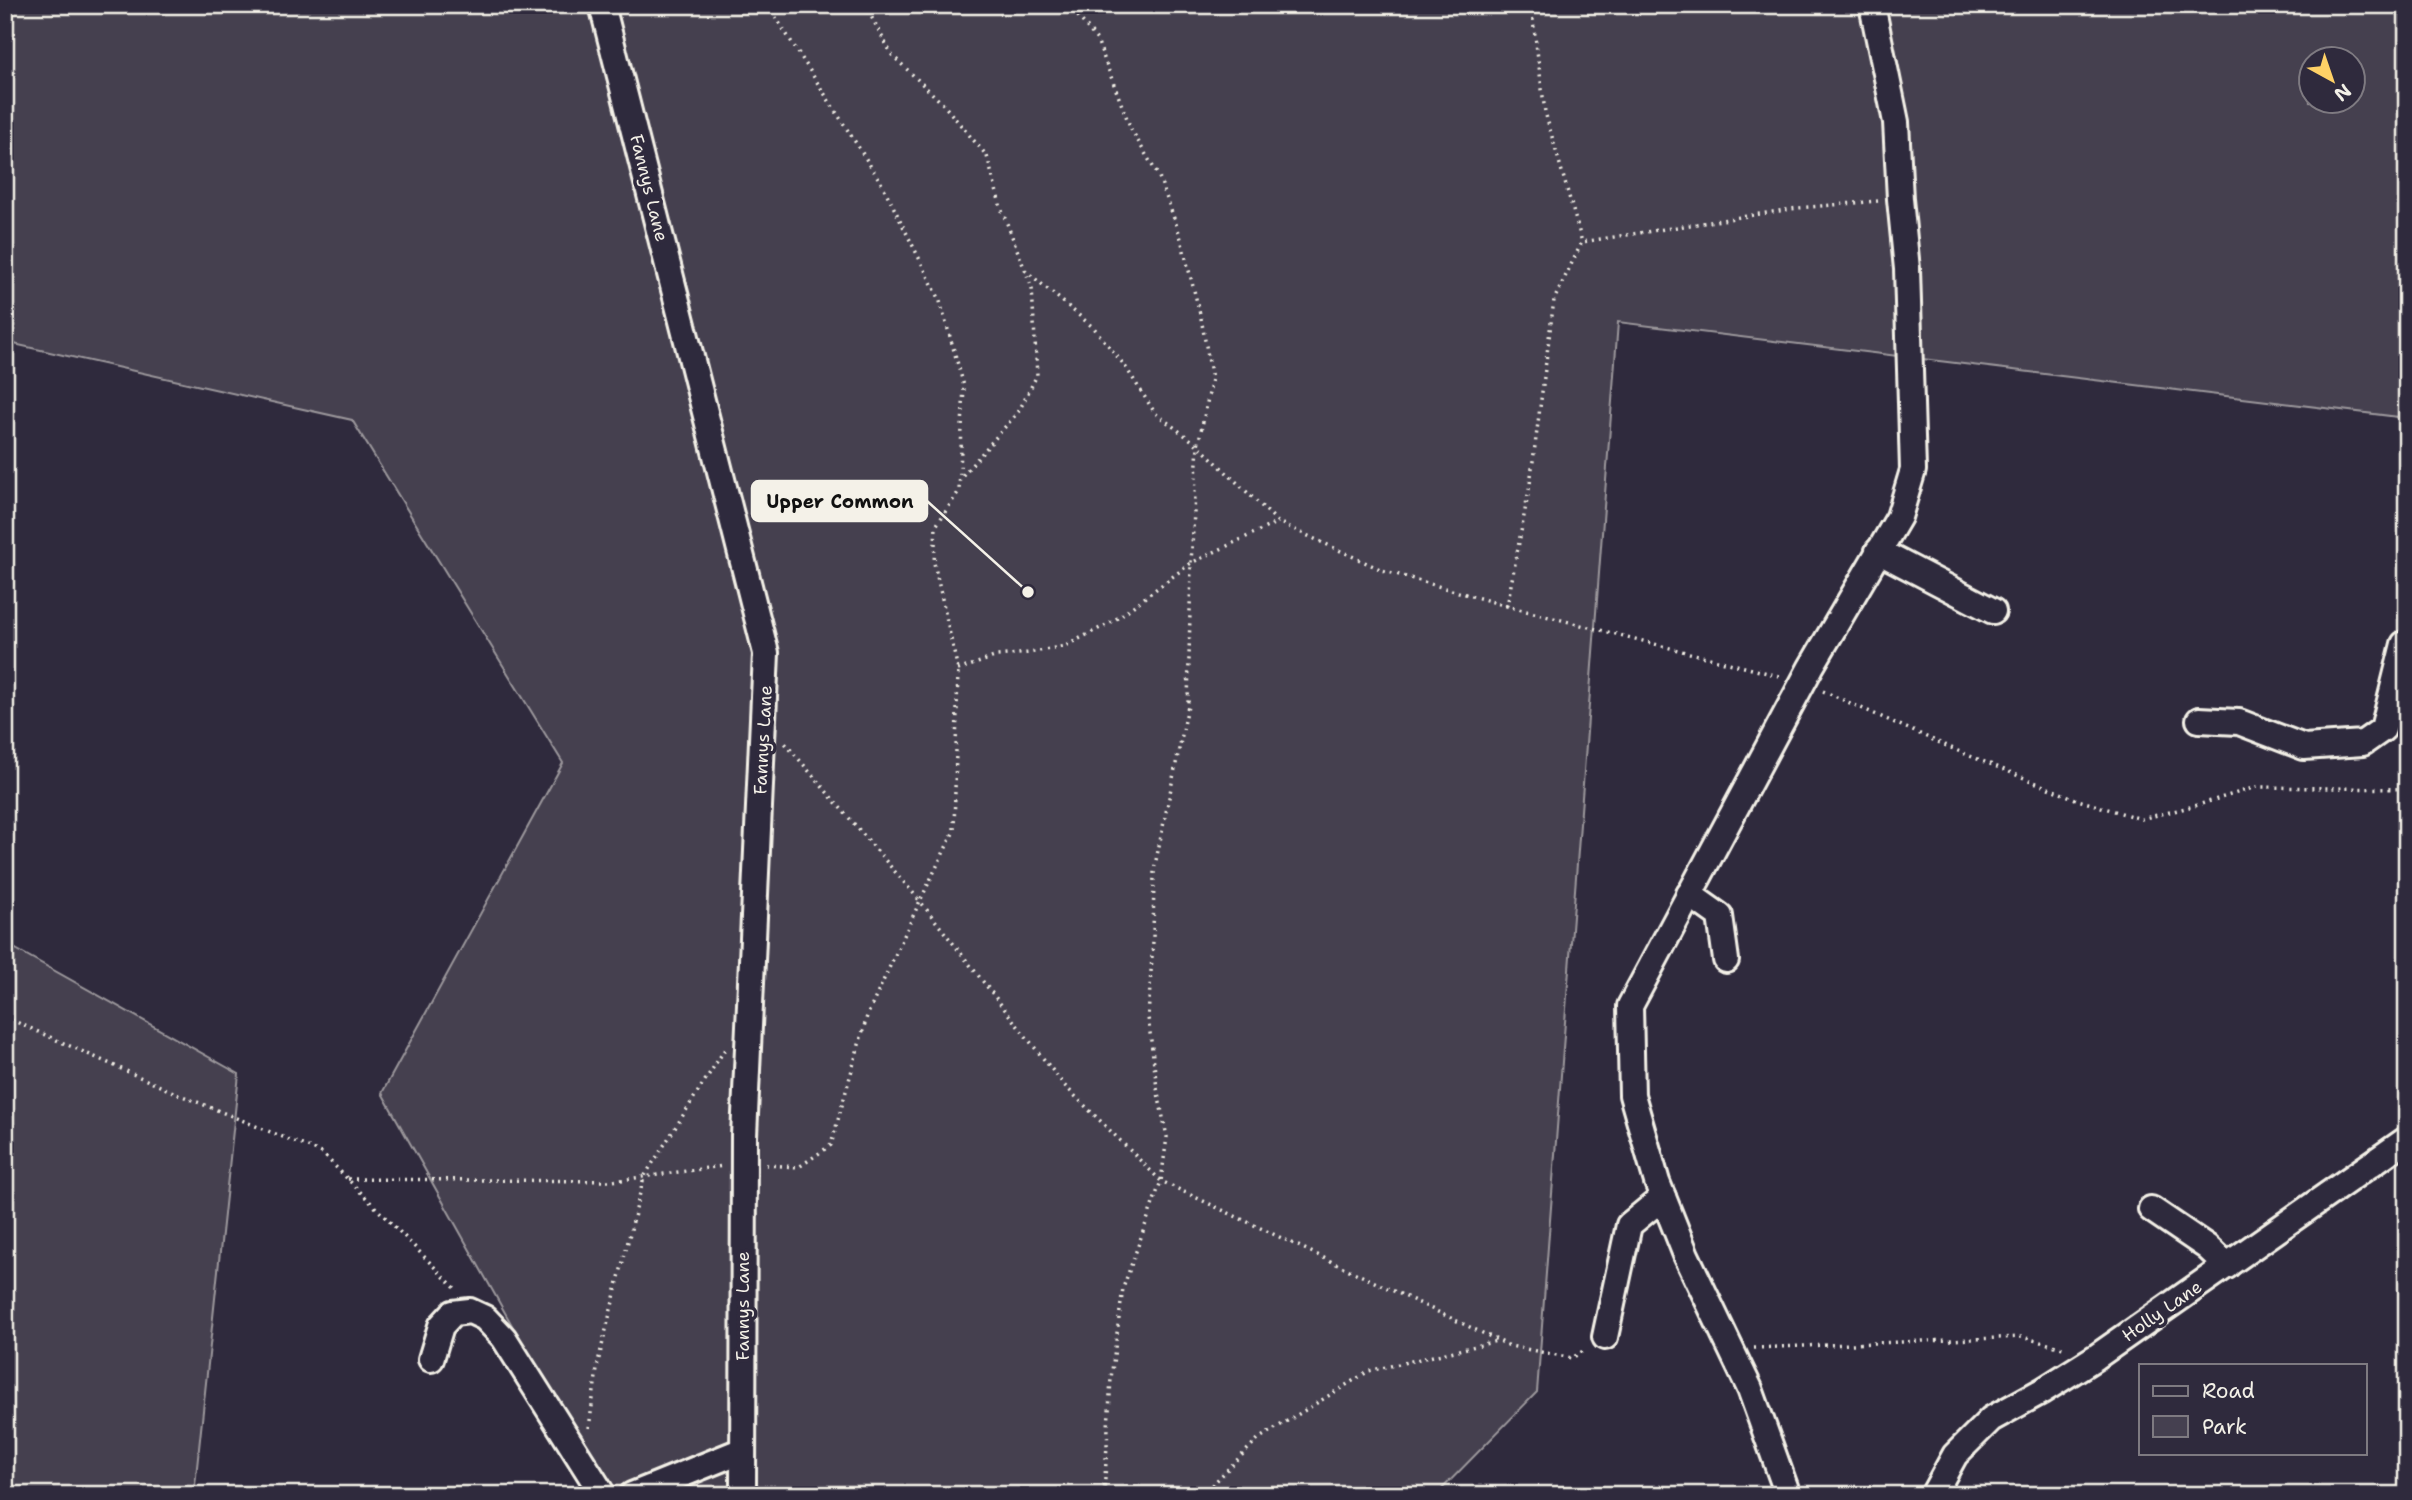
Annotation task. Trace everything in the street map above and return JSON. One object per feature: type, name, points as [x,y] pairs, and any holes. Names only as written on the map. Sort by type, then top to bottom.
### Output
[{"type":"street","name":"Fannys Lane","points":[[602,5],[766,653],[744,1164],[743,1495]]},
{"type":"street","points":[[1788,1495],[1750,1389],[1686,1255],[1663,1197],[1632,1095],[1630,1006],[1802,682],[1899,517],[1913,470],[1907,269],[1896,122],[1872,5]]},
{"type":"street","points":[[1878,551],[1993,611]]},
{"type":"street","points":[[2199,720],[2238,722],[2304,747],[2363,743],[2383,729],[2404,644],[2407,644]]},
{"type":"street","points":[[1689,894],[1720,916],[1726,960]]},
{"type":"street","name":"Holly Lane","points":[[1933,1495],[1955,1455],[1991,1419],[2096,1357],[2407,1139]]},
{"type":"street","points":[[1605,1337],[1629,1225],[1663,1197]]},
{"type":"street","points":[[2151,1209],[2207,1247],[2227,1266]]},
{"type":"street","points":[[431,1359],[441,1325],[453,1314],[470,1311],[485,1318],[504,1338],[603,1495]]},
{"type":"street","points":[[632,1495],[743,1450]]},
{"type":"path","points":[[348,1179],[612,1181],[744,1164],[799,1167],[831,1145],[867,1016],[954,831],[958,670],[934,563],[936,526],[960,491],[964,386],[939,298],[882,184],[768,5]]},
{"type":"path","points":[[864,5],[892,55],[942,103],[988,156],[1000,208],[1032,288],[1037,375],[1019,411],[960,478]]},
{"type":"path","points":[[1069,5],[1097,40],[1131,129],[1159,177],[1180,235],[1201,318],[1212,379],[1198,445],[1191,563],[1188,706],[1154,870],[1148,1017],[1157,1088],[1167,1137],[1161,1181],[1123,1288],[1111,1378],[1104,1495]]},
{"type":"path","points":[[1507,606],[1530,484],[1554,300],[1583,242],[1545,112],[1531,5]]},
{"type":"path","points":[[1583,242],[1798,208],[1900,199]]},
{"type":"path","points":[[1025,271],[1094,328],[1125,366],[1155,413],[1198,445],[1278,522],[1381,570],[1507,606],[1802,682],[1958,751],[2078,800],[2141,819],[2256,787],[2407,789]]},
{"type":"path","points":[[958,670],[997,656],[1065,646],[1112,622],[1191,563],[1278,522]]},
{"type":"path","points":[[764,718],[920,901],[1064,1085],[1161,1181],[1510,1346],[1572,1358],[1605,1337]]},
{"type":"path","points":[[5,1017],[180,1095],[321,1153],[451,1282],[478,1315]]},
{"type":"path","points":[[584,1464],[598,1362],[644,1177],[729,1042]]},
{"type":"path","points":[[1730,1349],[2021,1337],[2096,1357]]},
{"type":"path","points":[[1202,1495],[1258,1440],[1369,1371],[1499,1340]]},
{"type":"green space","points":[[5,5],[2407,5],[2407,418],[1618,322],[1537,1392],[1436,1495],[607,1495],[382,1093],[563,763],[352,420],[5,342]]},
{"type":"green space","points":[[5,943],[239,1074],[194,1495],[5,1495]]},
{"type":"place","name":"Upper Common","points":[[1028,592]]}]
